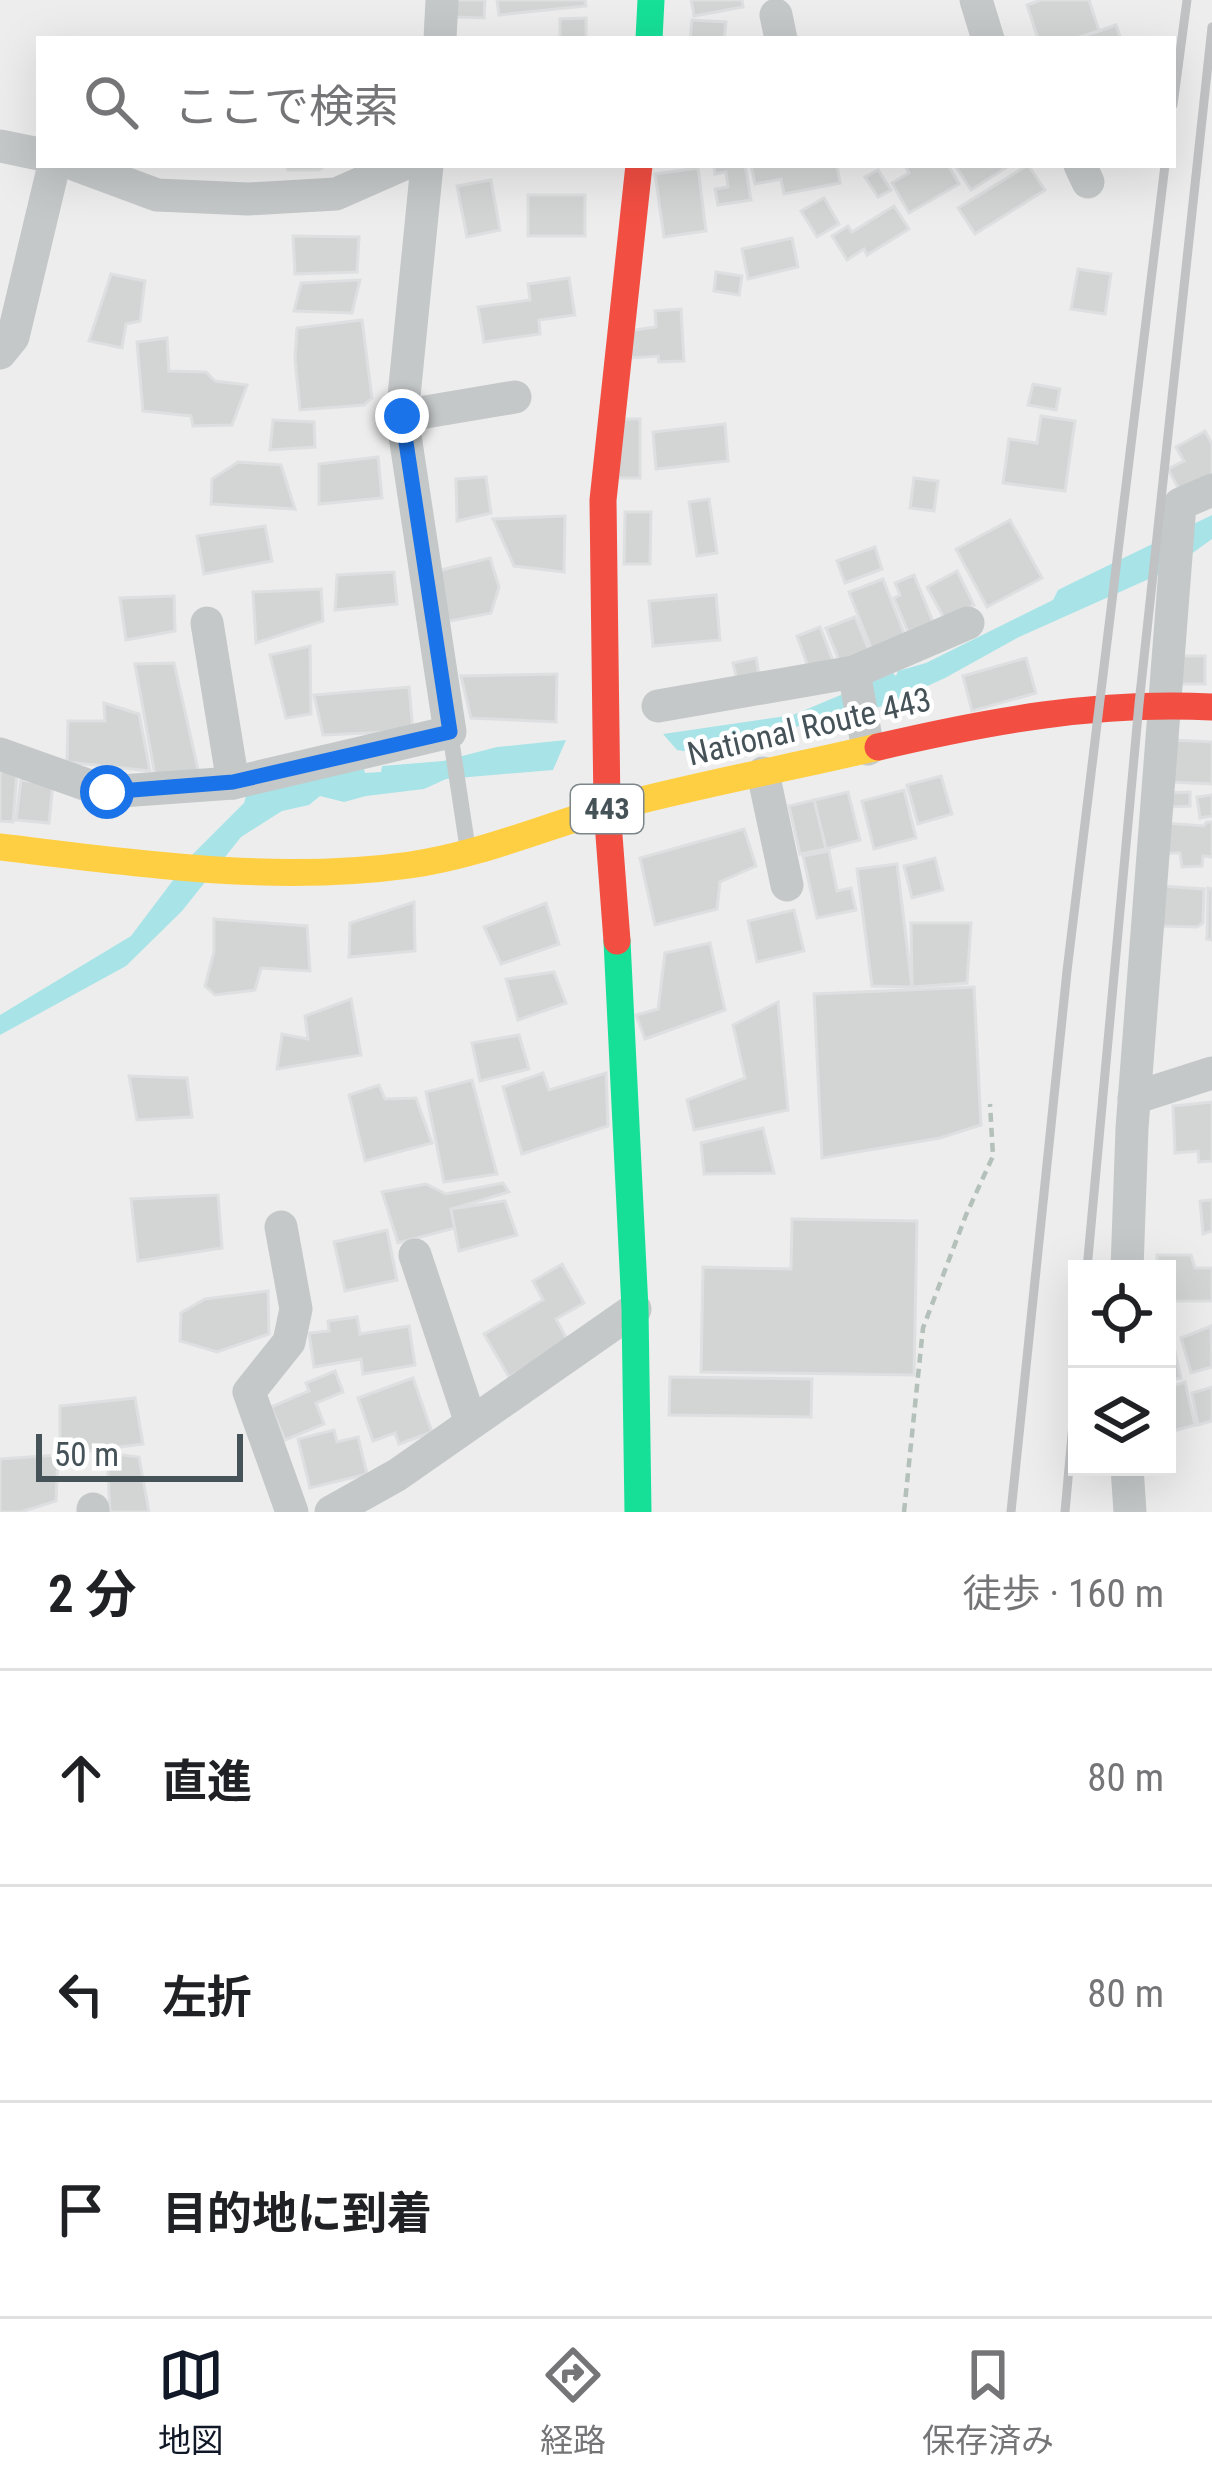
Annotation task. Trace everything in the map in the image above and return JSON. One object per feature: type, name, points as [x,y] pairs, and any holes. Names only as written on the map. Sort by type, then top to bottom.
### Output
[{"type":"main road","points":[[649,36],[651,0]]},
{"type":"main road","points":[[638,1512],[635,1309],[607,809],[603,500],[640,168]]},
{"type":"main road","name":"National Route 443","points":[[0,847],[182,867],[305,873],[380,868],[469,854],[607,809],[1024,714],[1165,703],[1212,707]]},
{"type":"street","points":[[440,36],[442,0]]},
{"type":"street","points":[[976,0],[987,36]]},
{"type":"street","points":[[0,146],[36,153]]},
{"type":"street","points":[[0,353],[13,337],[53,168]]},
{"type":"street","points":[[84,168],[157,195],[248,200],[336,194],[395,168]]},
{"type":"street","points":[[0,754],[107,792],[233,782],[450,732],[402,416],[427,168]]},
{"type":"street","points":[[402,416],[515,397]]},
{"type":"street","points":[[1127,1260],[1134,1098],[1180,504],[1212,490]]},
{"type":"street","points":[[207,623],[233,782]]},
{"type":"street","points":[[658,706],[854,673],[968,623]]},
{"type":"street","points":[[854,673],[868,749]]},
{"type":"street","points":[[763,773],[787,885]]},
{"type":"street","points":[[1134,1098],[1212,1073]]},
{"type":"street","points":[[281,1227],[296,1310],[289,1342],[249,1392],[292,1512]]},
{"type":"street","points":[[415,1255],[471,1423]]},
{"type":"street","points":[[331,1512],[397,1475],[635,1309]]},
{"type":"street","points":[[1128,1476],[1130,1512]]},
{"type":"lane","points":[[450,732],[469,854]]},
{"type":"path","points":[[904,1512],[922,1328],[993,1156],[990,1104]]},
{"type":"water","points":[[1212,515],[1212,539],[1169,570],[1019,637],[883,706],[691,752],[677,750],[663,734],[793,715],[893,673],[896,676]]},
{"type":"water","points":[[566,740],[553,770],[446,779],[424,789],[344,802],[320,796],[309,805],[282,811],[241,837],[182,911],[126,966],[0,1035],[0,1015],[131,936],[192,855],[244,803],[247,793],[364,769],[365,773],[381,772],[382,766]]},
{"type":"building","points":[[454,0],[485,0],[484,18],[454,17]]},
{"type":"building","points":[[497,0],[585,0],[586,6],[499,15]]},
{"type":"building","points":[[691,0],[742,0],[743,7],[694,16]]},
{"type":"building","points":[[1041,0],[1089,0],[1099,31],[1083,36],[1037,36],[1027,5]]},
{"type":"building","points":[[586,18],[586,36],[560,36],[560,19]]},
{"type":"building","points":[[692,20],[726,22],[724,36],[690,36]]},
{"type":"building","points":[[1116,25],[1120,36],[1083,36]]},
{"type":"building","points":[[698,168],[706,231],[664,237],[655,174]]},
{"type":"building","points":[[714,168],[746,168],[751,200],[718,205],[715,189],[728,187],[726,172],[715,174]]},
{"type":"building","points":[[752,168],[838,168],[840,183],[784,194],[781,179],[755,184]]},
{"type":"building","points":[[906,168],[950,168],[959,184],[909,213],[892,183],[909,173]]},
{"type":"building","points":[[957,168],[1005,168],[971,190]]},
{"type":"building","points":[[1023,168],[1030,168],[1045,190],[975,234],[958,208]]},
{"type":"building","points":[[878,170],[891,190],[878,197],[865,177]]},
{"type":"building","points":[[491,180],[500,230],[467,237],[457,186]]},
{"type":"building","points":[[528,195],[585,195],[585,236],[528,236]]},
{"type":"building","points":[[824,198],[839,224],[817,237],[801,211]]},
{"type":"building","points":[[894,206],[909,229],[867,255],[864,249],[847,260],[832,236],[848,226],[852,232]]},
{"type":"building","points":[[293,236],[359,237],[357,272],[295,274]]},
{"type":"building","points":[[792,238],[798,267],[748,279],[742,249]]},
{"type":"building","points":[[1078,269],[1111,274],[1105,314],[1071,309]]},
{"type":"building","points":[[716,272],[742,276],[739,295],[714,291]]},
{"type":"building","points":[[111,274],[145,281],[140,321],[126,324],[122,348],[89,341]]},
{"type":"building","points":[[569,278],[575,315],[539,320],[540,334],[484,342],[478,307],[530,300],[528,284]]},
{"type":"building","points":[[360,280],[352,313],[294,311],[301,283]]},
{"type":"building","points":[[681,309],[684,361],[631,358],[628,331],[656,327],[655,311]]},
{"type":"building","points":[[362,320],[372,398],[364,405],[300,410],[297,328]]},
{"type":"building","points":[[167,338],[169,371],[206,372],[215,381],[247,385],[232,425],[193,426],[191,416],[143,411],[137,342]]},
{"type":"building","points":[[1033,384],[1060,389],[1056,410],[1028,405]]},
{"type":"building","points":[[1041,416],[1075,421],[1065,491],[1003,483],[1009,439],[1037,443]]},
{"type":"building","points":[[617,419],[640,419],[640,478],[618,478]]},
{"type":"building","points":[[273,420],[314,422],[315,447],[270,450]]},
{"type":"building","points":[[725,424],[728,461],[656,469],[653,432]]},
{"type":"building","points":[[1205,431],[1212,444],[1212,482],[1183,497],[1168,469],[1184,461],[1176,447]]},
{"type":"building","points":[[378,457],[382,498],[319,504],[319,464]]},
{"type":"building","points":[[238,462],[281,465],[295,509],[211,504],[212,479]]},
{"type":"building","points":[[486,477],[491,513],[457,521],[456,479]]},
{"type":"building","points":[[914,478],[938,481],[934,511],[910,508]]},
{"type":"building","points":[[709,499],[717,553],[697,556],[689,502]]},
{"type":"building","points":[[625,512],[651,512],[650,564],[624,564]]},
{"type":"building","points":[[565,516],[564,572],[514,566],[493,519]]},
{"type":"building","points":[[1010,520],[1042,578],[987,607],[956,549]]},
{"type":"building","points":[[265,526],[272,561],[204,574],[197,536]]},
{"type":"building","points":[[875,547],[882,569],[845,583],[837,561]]},
{"type":"building","points":[[490,558],[499,587],[491,613],[450,621],[439,614],[437,571]]},
{"type":"building","points":[[957,571],[974,605],[945,620],[927,587]]},
{"type":"building","points":[[394,572],[397,604],[335,610],[337,575]]},
{"type":"building","points":[[914,575],[933,622],[908,632],[894,598],[900,595],[895,583]]},
{"type":"building","points":[[883,579],[907,641],[873,653],[849,592]]},
{"type":"building","points":[[321,589],[323,621],[256,643],[253,592]]},
{"type":"building","points":[[716,595],[720,640],[653,646],[649,601]]},
{"type":"building","points":[[174,596],[175,631],[126,640],[120,598]]},
{"type":"building","points":[[855,617],[870,653],[841,665],[826,628]]},
{"type":"building","points":[[820,627],[838,674],[814,683],[797,636]]},
{"type":"building","points":[[310,646],[311,714],[286,718],[270,655]]},
{"type":"building","points":[[1171,656],[1205,656],[1205,684],[1171,684]]},
{"type":"building","points":[[756,658],[759,675],[737,680],[733,663]]},
{"type":"building","points":[[1026,658],[1036,693],[972,711],[963,676]]},
{"type":"building","points":[[174,663],[199,774],[156,781],[135,664]]},
{"type":"building","points":[[557,674],[556,722],[471,718],[461,676]]},
{"type":"building","points":[[409,687],[413,731],[323,735],[314,695]]},
{"type":"building","points":[[104,703],[139,714],[150,771],[67,762],[68,721],[105,721]]},
{"type":"building","points":[[1174,740],[1212,742],[1212,784],[1172,782]]},
{"type":"building","points":[[0,771],[17,772],[13,822],[0,821]]},
{"type":"building","points":[[941,776],[952,814],[918,824],[907,785]]},
{"type":"building","points":[[21,780],[53,784],[49,823],[16,820]]},
{"type":"building","points":[[904,790],[916,838],[874,849],[862,801]]},
{"type":"building","points":[[848,792],[860,840],[826,849],[814,800]]},
{"type":"building","points":[[1190,792],[1190,806],[1169,807],[1169,793]]},
{"type":"building","points":[[1212,795],[1212,816],[1200,818],[1197,797]]},
{"type":"building","points":[[814,800],[826,849],[800,854],[789,806]]},
{"type":"building","points":[[1212,822],[1212,857],[1203,856],[1202,866],[1182,867],[1180,853],[1165,853],[1167,823],[1204,826]]},
{"type":"building","points":[[744,829],[756,866],[720,882],[717,909],[655,925],[640,858]]},
{"type":"building","points":[[829,851],[837,891],[851,888],[856,910],[817,918],[803,856]]},
{"type":"building","points":[[935,858],[943,890],[912,898],[904,866]]},
{"type":"building","points":[[897,864],[912,987],[872,986],[857,869]]},
{"type":"building","points":[[1163,886],[1204,889],[1203,923],[1161,926]]},
{"type":"building","points":[[1208,888],[1212,889],[1212,940],[1207,939]]},
{"type":"building","points":[[414,902],[415,951],[349,957],[350,923]]},
{"type":"building","points":[[546,903],[559,944],[501,964],[484,927]]},
{"type":"building","points":[[794,910],[804,951],[757,962],[748,921]]},
{"type":"building","points":[[214,919],[307,926],[310,971],[261,968],[255,990],[215,995],[205,986],[214,952]]},
{"type":"building","points":[[911,923],[971,923],[967,983],[912,987]]},
{"type":"building","points":[[710,943],[725,1010],[645,1039],[636,1015],[658,1009],[665,953]]},
{"type":"building","points":[[554,972],[566,1003],[518,1020],[506,979]]},
{"type":"building","points":[[974,987],[981,1125],[940,1138],[822,1158],[814,994]]},
{"type":"building","points":[[351,999],[361,1055],[277,1069],[282,1034],[308,1039],[305,1016]]},
{"type":"building","points":[[778,1002],[788,1110],[694,1130],[687,1100],[745,1078],[733,1025]]},
{"type":"building","points":[[519,1035],[529,1069],[480,1081],[472,1043]]},
{"type":"building","points":[[543,1073],[549,1090],[606,1073],[608,1126],[522,1154],[503,1087]]},
{"type":"building","points":[[129,1076],[187,1078],[192,1117],[137,1120]]},
{"type":"building","points":[[472,1080],[497,1174],[444,1182],[426,1092]]},
{"type":"building","points":[[379,1085],[385,1099],[416,1098],[432,1143],[365,1161],[349,1095]]},
{"type":"building","points":[[1212,1102],[1212,1161],[1199,1162],[1198,1151],[1175,1153],[1173,1106]]},
{"type":"building","points":[[763,1128],[774,1173],[704,1174],[701,1143]]},
{"type":"building","points":[[503,1183],[509,1192],[451,1209],[455,1228],[398,1243],[382,1192],[426,1184],[446,1194]]},
{"type":"building","points":[[218,1195],[222,1248],[138,1261],[131,1199]]},
{"type":"building","points":[[1212,1200],[1212,1231],[1203,1234],[1200,1201]]},
{"type":"building","points":[[505,1201],[517,1235],[459,1251],[451,1209]]},
{"type":"building","points":[[792,1219],[917,1221],[914,1375],[701,1372],[703,1267],[791,1269]]},
{"type":"building","points":[[387,1230],[397,1280],[345,1291],[334,1242]]},
{"type":"building","points":[[1157,1255],[1191,1255],[1195,1268],[1212,1268],[1212,1301],[1176,1301],[1176,1260],[1157,1260]]},
{"type":"building","points":[[562,1264],[584,1303],[556,1319],[569,1343],[509,1377],[484,1334],[543,1300],[533,1281]]},
{"type":"building","points":[[268,1291],[269,1334],[217,1352],[180,1341],[181,1313],[205,1299]]},
{"type":"building","points":[[357,1317],[360,1334],[409,1326],[415,1365],[363,1374],[361,1359],[314,1367],[309,1333],[329,1331],[328,1321]]},
{"type":"building","points":[[1211,1326],[1212,1367],[1191,1373],[1181,1338]]},
{"type":"building","points":[[335,1371],[343,1392],[316,1403],[324,1424],[285,1440],[271,1407],[309,1391],[306,1383]]},
{"type":"building","points":[[670,1377],[812,1379],[811,1417],[669,1415]]},
{"type":"building","points":[[413,1378],[432,1432],[399,1444],[395,1433],[373,1441],[358,1398]]},
{"type":"building","points":[[1185,1382],[1195,1425],[1176,1430],[1176,1385]]},
{"type":"building","points":[[1212,1387],[1212,1421],[1198,1425],[1192,1393]]},
{"type":"building","points":[[135,1398],[143,1444],[89,1451],[60,1446],[60,1406]]},
{"type":"building","points":[[334,1430],[337,1442],[358,1437],[367,1474],[310,1488],[298,1439]]},
{"type":"building","points":[[107,1453],[139,1457],[149,1512],[110,1512]]},
{"type":"building","points":[[58,1455],[56,1501],[21,1512],[0,1512],[0,1459]]},
{"type":"railway","points":[[1176,82],[1187,0]]},
{"type":"railway","points":[[1088,1260],[1139,704],[1212,27]]},
{"type":"railway","points":[[1011,1512],[1067,971],[1165,168]]},
{"type":"railway","points":[[1065,1512],[1068,1476]]},
{"type":"traffic: fast","points":[[649,36],[651,0]]},
{"type":"traffic: fast","points":[[617,941],[635,1309],[638,1512]]},
{"type":"traffic: slow","points":[[0,847],[256,872],[410,865],[486,848],[644,799],[878,747]]},
{"type":"traffic: jam","points":[[617,941],[607,809],[603,500],[639,168]]},
{"type":"traffic: jam","points":[[878,747],[1044,715],[1127,707],[1212,707]]},
{"type":"route","points":[[107,792],[233,782],[450,732],[402,416]]}]
